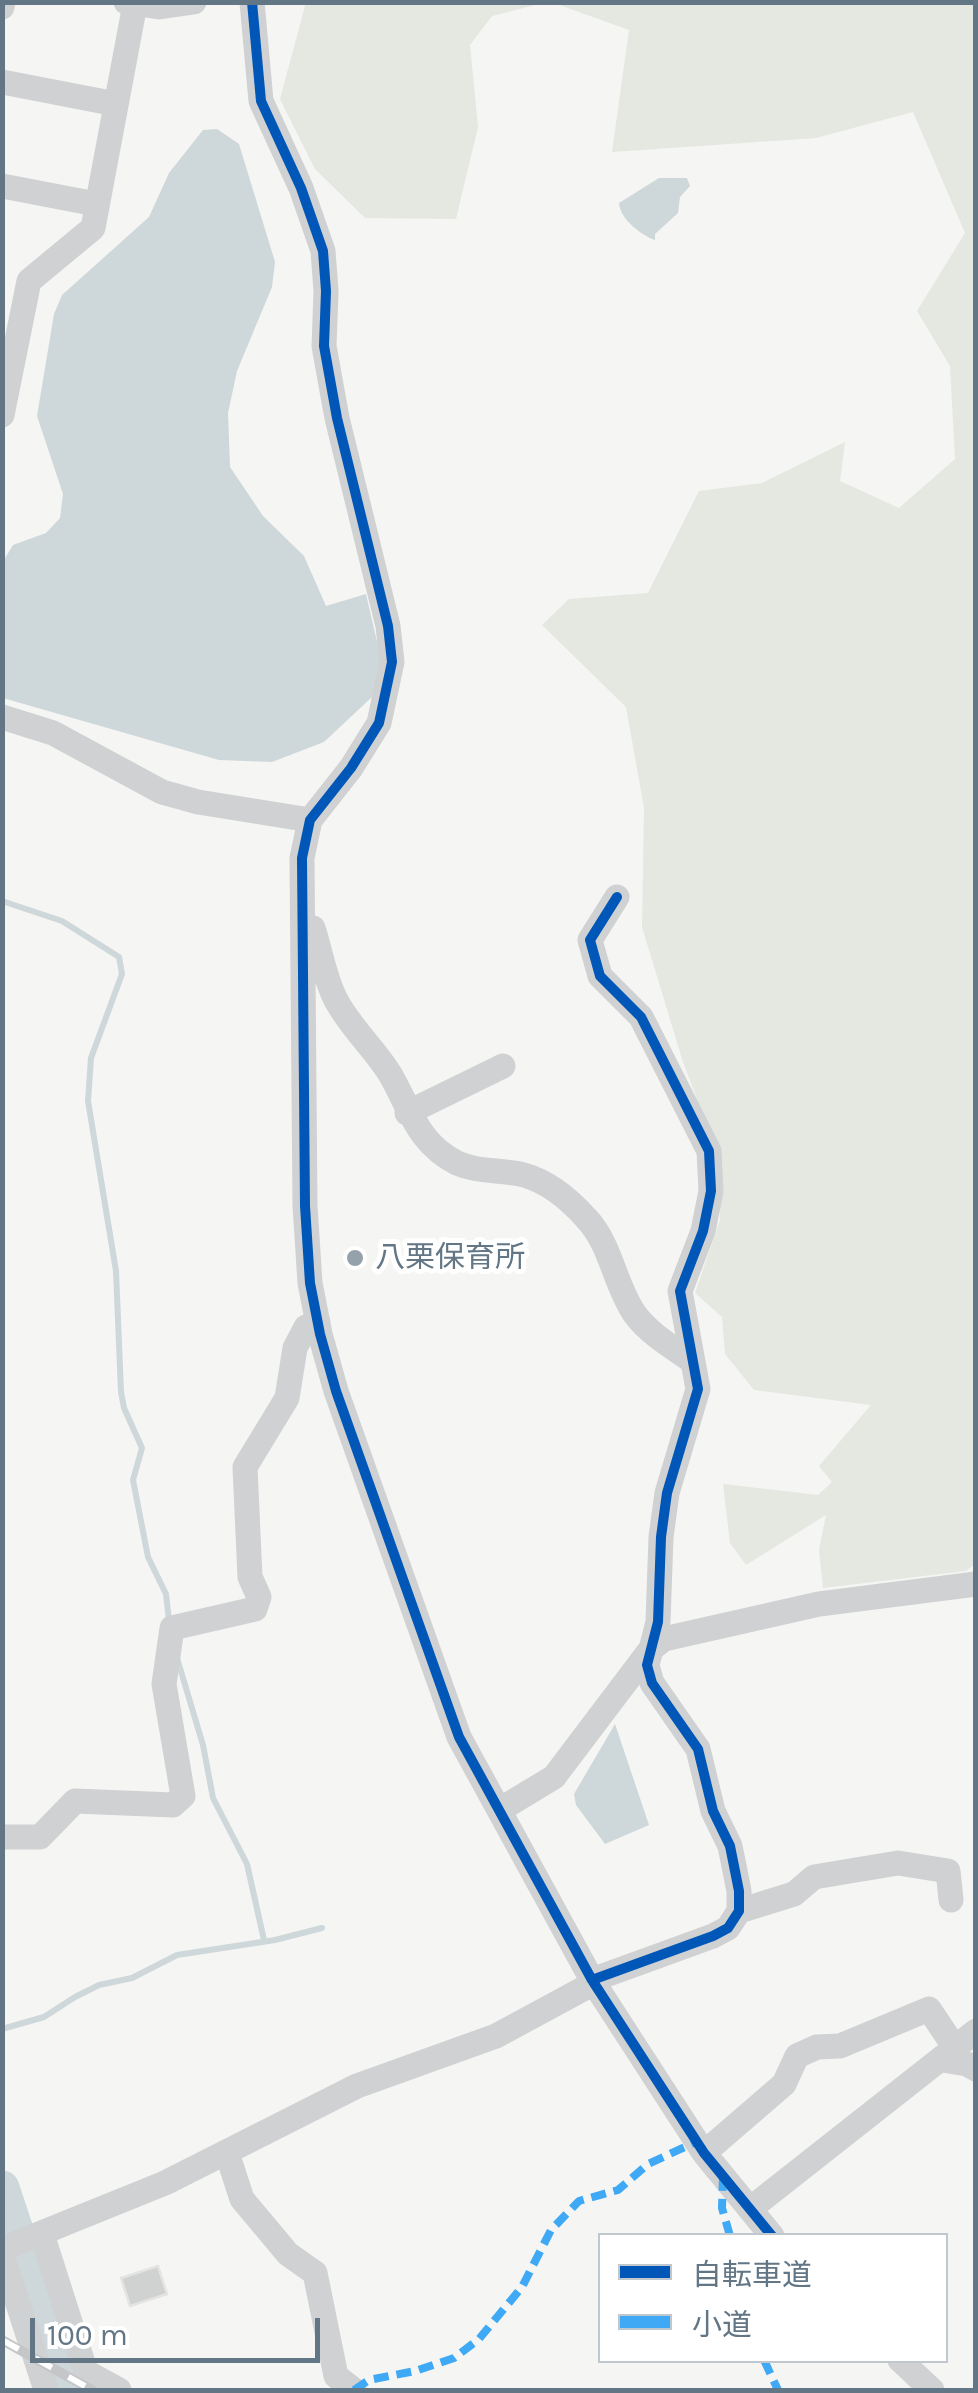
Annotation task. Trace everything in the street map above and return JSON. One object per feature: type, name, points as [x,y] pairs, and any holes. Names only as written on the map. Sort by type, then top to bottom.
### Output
[{"type":"street","points":[[3,408],[29,281],[93,228],[130,3],[159,7],[194,2]]},
{"type":"street","points":[[252,2],[261,102],[301,188],[323,251],[327,364],[388,626],[392,662],[380,724],[352,768],[310,820],[302,858],[305,1206],[310,1282],[318,1322],[336,1391],[459,1736],[593,1982],[704,2153],[770,2233]]},
{"type":"street","points":[[2,82],[116,104]]},
{"type":"street","points":[[2,186],[96,204]]},
{"type":"street","points":[[2,717],[53,733],[162,792],[198,802],[310,820]]},
{"type":"street","points":[[46,2390],[2,2252],[227,2153],[356,2086],[496,2036],[593,1982],[713,1936],[728,1928],[739,1911],[730,1846],[713,1811],[698,1750],[652,1682],[647,1665],[658,1622],[667,1493],[698,1389],[680,1292],[702,1231],[711,1191],[709,1151],[641,1018],[600,976],[590,940],[616,898]]},
{"type":"street","points":[[302,908],[314,930],[322,968],[336,1000],[390,1074],[407,1113],[423,1135],[454,1161],[477,1170],[524,1174],[553,1187],[589,1220],[612,1260],[632,1310],[646,1328],[692,1361]]},
{"type":"street","points":[[407,1113],[502,1066]]},
{"type":"street","points":[[2,1836],[40,1837],[75,1801],[173,1806],[183,1796],[164,1684],[172,1628],[255,1609],[259,1597],[250,1577],[246,1467],[287,1398],[296,1348],[306,1327],[318,1322]]},
{"type":"street","points":[[501,1809],[554,1777],[650,1650],[664,1638],[820,1604],[976,1584]]},
{"type":"street","points":[[739,1911],[794,1894],[814,1877],[898,1863],[948,1870],[950,1900]]},
{"type":"street","points":[[704,2153],[784,2084],[798,2056],[818,2047],[840,2046],[929,2009],[948,2054],[976,2069]]},
{"type":"street","points":[[750,2209],[976,2031]]},
{"type":"street","points":[[227,2153],[242,2199],[288,2254],[315,2272],[336,2376],[354,2390]]},
{"type":"street","points":[[40,2235],[86,2372],[119,2390]]},
{"type":"street","points":[[903,2363],[932,2390]]},
{"type":"shaded area","points":[[306,2],[543,3],[492,16],[470,45],[478,127],[456,219],[365,218],[315,169],[280,99]]},
{"type":"shaded area","points":[[554,3],[975,3],[976,1563],[966,1571],[823,1588],[819,1550],[826,1515],[746,1565],[730,1543],[723,1484],[818,1495],[832,1482],[819,1466],[871,1405],[754,1390],[725,1354],[722,1317],[695,1293],[720,1220],[717,1152],[683,1062],[642,927],[644,808],[626,707],[542,625],[569,599],[648,593],[699,491],[762,483],[845,442],[840,481],[899,508],[955,459],[950,366],[917,311],[965,233],[913,112],[816,138],[612,152],[629,30]]},
{"type":"shaded area","points":[[217,129],[239,144],[275,262],[272,287],[237,371],[228,413],[230,467],[263,516],[304,556],[326,606],[366,594],[381,659],[373,696],[324,742],[272,762],[219,760],[3,698],[2,563],[13,545],[46,533],[60,518],[63,494],[37,416],[54,314],[62,295],[149,217],[169,173],[203,130]]},
{"type":"shaded area","points":[[659,178],[687,178],[690,186],[680,197],[678,213],[655,234],[655,240],[632,226],[619,203]]},
{"type":"shaded area","points":[[615,1724],[649,1825],[605,1844],[576,1805],[574,1794]]},
{"type":"shaded area","points":[[41,2352],[70,2357],[82,2390],[52,2390]]},
{"type":"building","points":[[158,2266],[167,2294],[130,2306],[121,2278]]},
{"type":"waterway","points":[[2,901],[62,921],[119,957],[122,974],[91,1058],[88,1101],[116,1271],[121,1392],[142,1448],[133,1480],[148,1557],[166,1594],[169,1620]]},
{"type":"waterway","points":[[177,1658],[203,1745],[213,1798],[247,1864],[264,1940]]},
{"type":"waterway","points":[[2,2029],[44,2017],[99,1985],[132,1978],[177,1955],[275,1940],[322,1928]]},
{"type":"waterway","points":[[2,2188],[69,2390]]},
{"type":"railway","points":[[2,2340],[92,2390]]},
{"type":"marked path","points":[[354,2390],[369,2380],[454,2358],[479,2339],[522,2287],[551,2230],[579,2201],[618,2190],[648,2164],[696,2142]]},
{"type":"marked path","points":[[723,2176],[722,2208],[729,2233]]},
{"type":"marked path","points":[[765,2363],[778,2390]]},
{"type":"cycle path","points":[[252,2],[261,101],[301,188],[323,251],[324,346],[337,418],[388,626],[392,662],[379,723],[351,768],[310,820],[302,858],[305,1206],[310,1283],[320,1334],[336,1391],[459,1737],[592,1980],[704,2153],[770,2233]]},
{"type":"cycle path","points":[[592,1980],[713,1936],[728,1928],[739,1911],[730,1846],[713,1811],[698,1749],[652,1683],[647,1665],[658,1622],[667,1493],[698,1389],[680,1291],[703,1231],[711,1191],[709,1151],[641,1017],[600,976],[590,940],[617,897]]},
{"type":"place","name":"八栗保育所","points":[[355,1258]]}]
